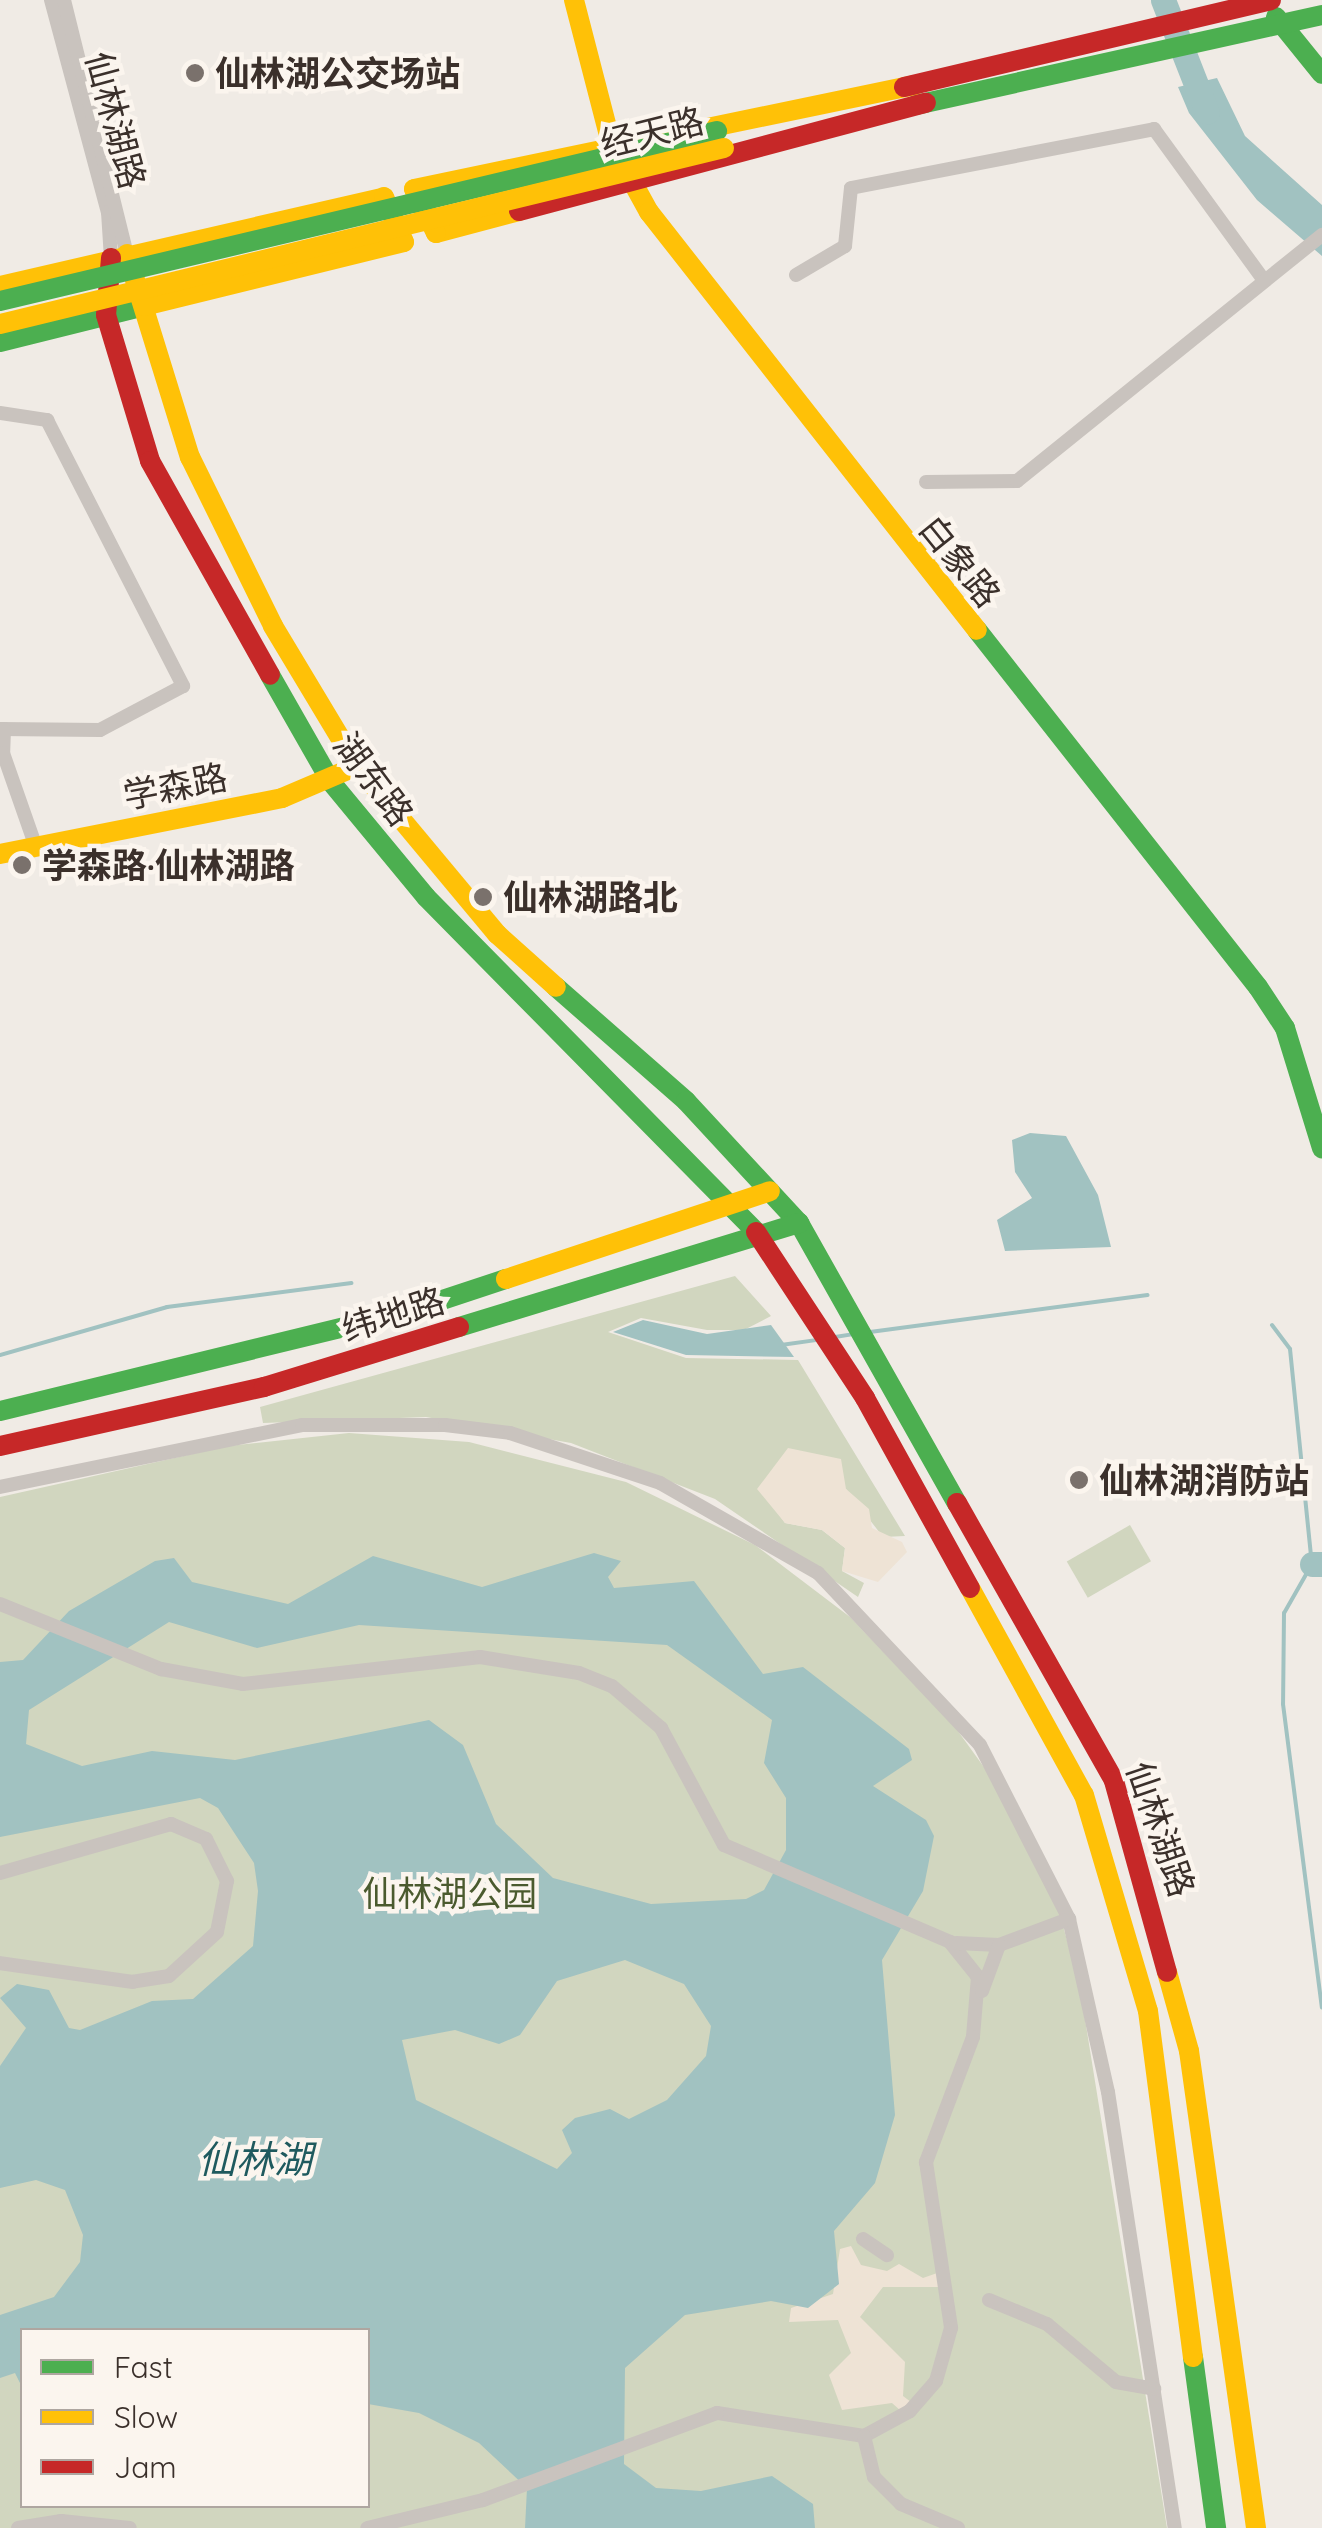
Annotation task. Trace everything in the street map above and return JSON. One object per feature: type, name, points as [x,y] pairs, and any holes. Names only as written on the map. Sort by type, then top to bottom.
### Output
[{"type":"main road","name":"白象路","points":[[574,0],[611,143],[632,184],[1258,987],[1286,1028],[1322,1148]]},
{"type":"main road","points":[[1308,0],[1322,15]]},
{"type":"main road","points":[[1265,1],[1322,74]]},
{"type":"main road","name":"经天路","points":[[920,94],[1265,1]]},
{"type":"main road","name":"经天路","points":[[0,301],[920,94],[1322,15]]},
{"type":"main road","points":[[920,94],[632,184],[436,233],[414,188],[611,143],[920,94]]},
{"type":"main road","name":"经天路","points":[[0,324],[721,140]]},
{"type":"main road","points":[[0,286],[384,197],[404,242],[0,342]]},
{"type":"main road","points":[[394,220],[425,211]]},
{"type":"main road","name":"湖东路","points":[[119,256],[198,473],[356,766],[497,934],[686,1100],[799,1223]]},
{"type":"main road","name":"湖东路","points":[[119,256],[106,316],[150,461],[331,782],[426,897],[732,1203],[758,1236]]},
{"type":"main road","name":"学森路","points":[[0,854],[331,782],[356,766]]},
{"type":"main road","name":"纬地路","points":[[0,1411],[403,1313],[770,1191]]},
{"type":"main road","name":"纬地路","points":[[0,1446],[264,1387],[799,1223]]},
{"type":"main road","name":"仙林湖路","points":[[799,1223],[879,1352],[1114,1781],[1160,1926],[1189,2051],[1256,2528]]},
{"type":"main road","name":"仙林湖路","points":[[758,1236],[838,1355],[1028,1682],[1084,1794],[1130,1932],[1161,2092],[1216,2528]]},
{"type":"main road","points":[[1130,1932],[1160,1926]]},
{"type":"street","name":"仙林湖路","points":[[51,0],[119,256]]},
{"type":"street","name":"仙林湖路","points":[[64,0],[119,256]]},
{"type":"street","points":[[796,274],[845,246],[851,188],[1154,129],[1263,278]]},
{"type":"street","points":[[926,482],[1017,481],[1263,278],[1322,235]]},
{"type":"street","points":[[0,414],[46,420],[183,686],[100,730],[2,729],[36,847]]},
{"type":"street","points":[[0,1487],[237,1435],[368,1423],[510,1434],[660,1482],[818,1573],[941,1694],[1010,1794],[1070,1919],[1108,2092],[1174,2528]]},
{"type":"street","points":[[0,1604],[46,1619],[130,1657],[242,1684],[480,1658],[579,1673],[612,1686],[661,1728],[718,1839],[750,1861],[950,1942],[972,1963],[980,1996]]},
{"type":"street","points":[[0,1873],[171,1824],[206,1839],[227,1882],[217,1932],[168,1976],[133,1982],[0,1963]]},
{"type":"street","points":[[950,1942],[999,1945],[1070,1919]]},
{"type":"street","points":[[367,2528],[512,2489],[640,2441],[740,2411],[864,2436],[902,2419],[944,2362],[950,2294],[926,2162],[999,1945]]},
{"type":"street","points":[[863,2239],[887,2256]]},
{"type":"street","points":[[989,2300],[1047,2324],[1116,2382],[1154,2389]]},
{"type":"street","points":[[864,2436],[874,2477],[901,2504],[958,2528]]},
{"type":"street","points":[[18,2528],[85,2523],[130,2528]]},
{"type":"green space","points":[[735,1276],[771,1316],[744,1330],[707,1330],[641,1318],[608,1332],[686,1358],[798,1360],[905,1536],[883,1537],[846,1489],[763,1492],[785,1523],[822,1530],[845,1548],[842,1571],[864,1583],[858,1597],[715,1499],[571,1443],[426,1417],[263,1423],[260,1407]]},
{"type":"green space","name":"仙林湖公园","points":[[349,1433],[469,1442],[626,1482],[755,1545],[850,1617],[955,1727],[999,1788],[1059,1912],[1079,1982],[1167,2528],[0,2528],[0,1497],[228,1446]]},
{"type":"green space","points":[[1130,1525],[1151,1561],[1088,1598],[1067,1562]]},
{"type":"shaded area","points":[[788,1448],[841,1459],[846,1489],[869,1509],[872,1528],[902,1542],[907,1552],[878,1582],[842,1571],[845,1548],[822,1530],[785,1523],[757,1489]]},
{"type":"shaded area","points":[[851,2246],[861,2265],[887,2271],[899,2264],[923,2278],[940,2272],[939,2287],[883,2287],[860,2317],[905,2362],[903,2396],[911,2402],[901,2411],[892,2403],[842,2410],[829,2375],[851,2353],[838,2320],[789,2322],[791,2308],[833,2294],[840,2249]]},
{"type":"water","points":[[1217,78],[1245,136],[1322,205],[1322,256],[1257,200],[1189,113],[1178,87]]},
{"type":"water","points":[[1030,1133],[1066,1136],[1098,1195],[1111,1247],[1005,1251],[997,1220],[1032,1198],[1015,1172],[1012,1140]]},
{"type":"water","points":[[643,1320],[707,1334],[771,1325],[794,1357],[686,1355],[613,1332]]},
{"type":"water","name":"仙林湖","points":[[594,1553],[621,1561],[608,1577],[614,1588],[694,1581],[763,1674],[803,1667],[909,1749],[912,1760],[873,1786],[926,1820],[934,1836],[923,1891],[882,1960],[895,2115],[875,2183],[834,2231],[839,2284],[808,2308],[771,2301],[685,2315],[625,2368],[624,2464],[656,2488],[701,2491],[772,2476],[813,2504],[815,2528],[525,2528],[527,2488],[479,2443],[419,2413],[370,2404],[370,2328],[20,2328],[20,2383],[15,2373],[0,2378],[0,2315],[54,2297],[80,2262],[83,2235],[65,2190],[36,2180],[0,2188],[0,2066],[26,2028],[0,1998],[17,1984],[49,1990],[69,2028],[80,2030],[152,2001],[193,1999],[253,1946],[258,1891],[254,1863],[218,1808],[200,1798],[0,1837],[0,1662],[23,1660],[69,1611],[155,1561],[174,1558],[192,1582],[288,1604],[373,1556],[482,1587]],"holes":[[[169,1622],[257,1648],[359,1625],[667,1645],[772,1720],[764,1763],[786,1798],[786,1850],[764,1890],[746,1899],[651,1904],[553,1878],[496,1824],[463,1745],[429,1720],[235,1760],[152,1751],[82,1766],[26,1744],[29,1710]],[[625,1960],[684,1984],[711,2026],[706,2056],[667,2100],[629,2119],[610,2109],[575,2118],[562,2130],[572,2153],[557,2169],[416,2100],[402,2040],[455,2030],[499,2044],[520,2035],[557,1981]]]},
{"type":"waterway","points":[[1163,0],[1207,112]]},
{"type":"waterway","points":[[0,1355],[167,1307],[351,1283]]},
{"type":"waterway","points":[[870,1332],[1148,1295]]},
{"type":"waterway","points":[[1272,1325],[1290,1349],[1312,1564],[1284,1613],[1283,1704],[1322,2008]]},
{"type":"waterway","points":[[835,1337],[855,1334]]},
{"type":"waterway","points":[[781,1345],[816,1340]]},
{"type":"waterway","points":[[1312,1564],[1322,1564]]},
{"type":"traffic: fast","points":[[916,105],[1322,15]]},
{"type":"traffic: fast","points":[[1276,17],[1322,74]]},
{"type":"traffic: fast","points":[[0,301],[717,131]]},
{"type":"traffic: fast","points":[[0,342],[144,306]]},
{"type":"traffic: fast","points":[[977,630],[1258,987],[1285,1028],[1322,1148]]},
{"type":"traffic: fast","points":[[270,675],[331,782],[426,897],[756,1232]]},
{"type":"traffic: fast","points":[[556,987],[686,1101],[799,1223],[957,1503]]},
{"type":"traffic: fast","points":[[459,1327],[799,1223]]},
{"type":"traffic: fast","points":[[0,1411],[403,1313],[506,1279]]},
{"type":"traffic: fast","points":[[1193,2357],[1216,2528]]},
{"type":"traffic: slow","points":[[574,0],[611,143],[649,212],[977,630]]},
{"type":"traffic: slow","points":[[519,211],[436,233],[414,189],[915,85]]},
{"type":"traffic: slow","points":[[0,324],[724,148]]},
{"type":"traffic: slow","points":[[0,286],[384,197],[404,242],[144,306]]},
{"type":"traffic: slow","points":[[127,254],[190,457],[273,626],[357,766],[497,934],[556,987]]},
{"type":"traffic: slow","points":[[0,854],[282,798],[357,766]]},
{"type":"traffic: slow","points":[[506,1279],[770,1191]]},
{"type":"traffic: slow","points":[[970,1588],[1084,1795],[1148,2011],[1193,2357]]},
{"type":"traffic: slow","points":[[1167,1972],[1189,2051],[1256,2528]]},
{"type":"traffic: jam","points":[[904,87],[1271,0]]},
{"type":"traffic: jam","points":[[519,211],[926,103]]},
{"type":"traffic: jam","points":[[111,258],[106,315],[150,461],[270,675]]},
{"type":"traffic: jam","points":[[756,1232],[865,1398],[970,1588]]},
{"type":"traffic: jam","points":[[0,1446],[264,1387],[459,1327]]},
{"type":"traffic: jam","points":[[957,1503],[1114,1781],[1167,1972]]},
{"type":"place","name":"仙林湖公交场站","points":[[195,73]]},
{"type":"place","name":"学森路·仙林湖路","points":[[22,865]]},
{"type":"place","name":"仙林湖路北","points":[[483,897]]},
{"type":"place","name":"仙林湖消防站","points":[[1079,1480]]}]
